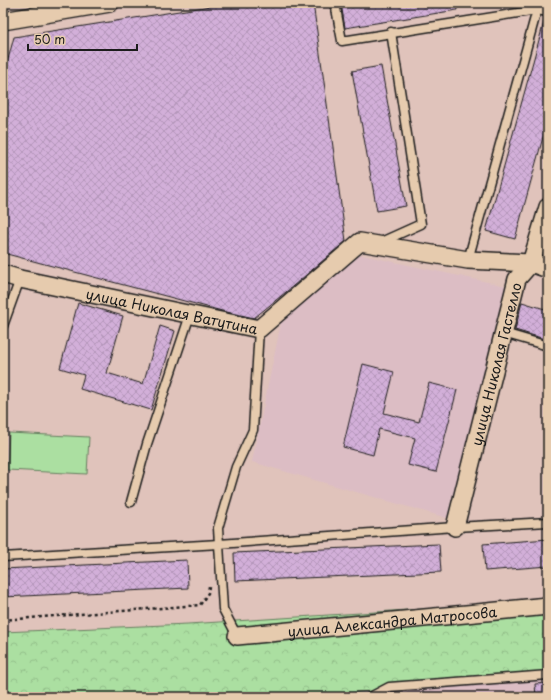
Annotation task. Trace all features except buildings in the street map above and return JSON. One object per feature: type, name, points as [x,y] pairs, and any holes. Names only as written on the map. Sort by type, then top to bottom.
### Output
[{"type":"street","points":[[3,21],[110,3]]},
{"type":"street","name":"улица Николая Гастелло","points":[[455,527],[517,279],[531,263],[548,207]]},
{"type":"street","name":"улица Николая Ватутина","points":[[3,274],[20,279],[259,329],[360,242],[468,260],[531,263],[548,269]]},
{"type":"street","name":"улица Александра Матросова","points":[[237,636],[548,606]]},
{"type":"lane","points":[[335,3],[342,41],[537,10],[548,12]]},
{"type":"lane","points":[[468,260],[537,10]]},
{"type":"lane","points":[[375,245],[421,224],[391,32]]},
{"type":"lane","points":[[3,326],[20,279]]},
{"type":"lane","points":[[131,502],[147,444],[190,315]]},
{"type":"lane","points":[[237,636],[223,609],[218,528],[234,475],[253,430],[259,329]]},
{"type":"lane","points":[[504,333],[548,346]]},
{"type":"lane","points":[[3,557],[548,522]]},
{"type":"lane","points":[[370,697],[389,687],[548,675]]},
{"type":"path","points":[[3,620],[200,605],[208,593],[211,579]]},
{"type":"shaded area","points":[[357,254],[506,286],[447,518],[252,462],[281,323]]},
{"type":"shaded area","points":[[548,652],[548,697],[207,697]]},
{"type":"green space","points":[[9,433],[89,437],[87,474],[7,470]]},
{"type":"green space","points":[[548,601],[548,676],[303,697],[3,697],[3,632],[188,624]]}]
